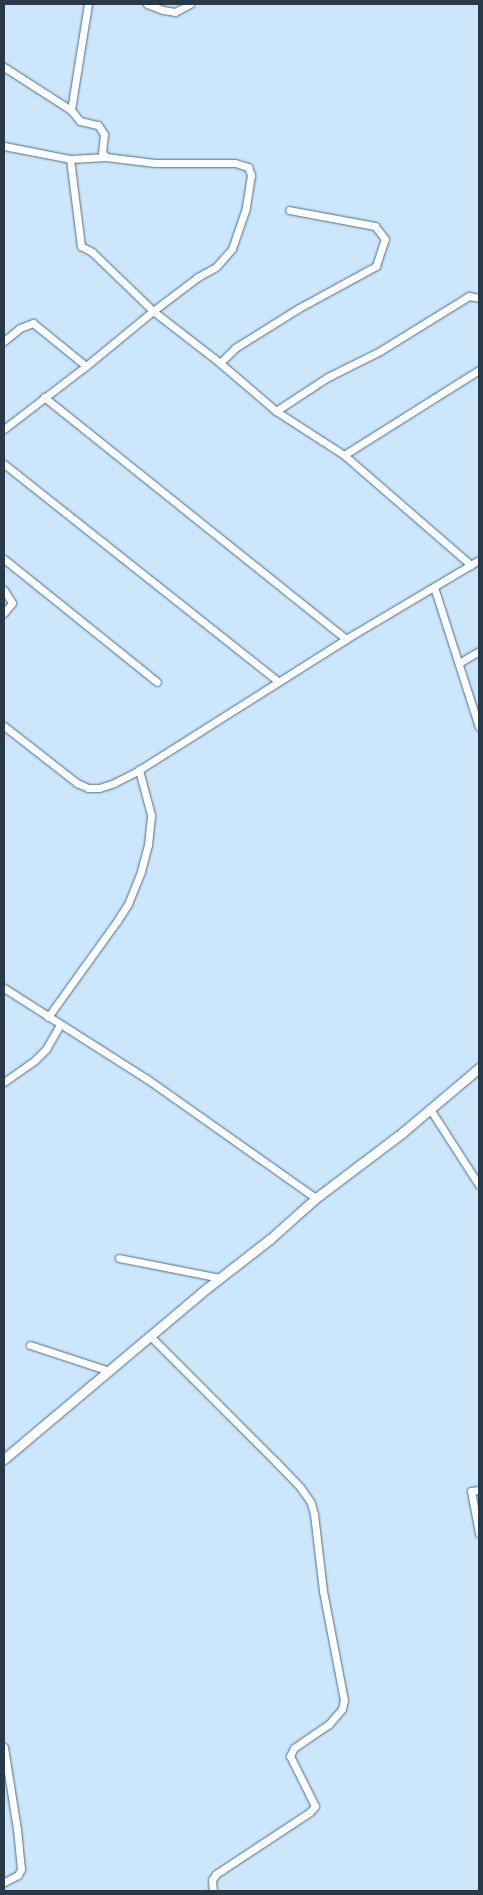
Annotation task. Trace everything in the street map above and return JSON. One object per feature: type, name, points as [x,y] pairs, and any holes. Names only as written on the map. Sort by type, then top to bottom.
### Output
[{"type":"street","points":[[71,110],[88,4]]},
{"type":"street","points":[[147,4],[175,12],[190,4]]},
{"type":"street","points":[[4,67],[71,110],[80,121],[98,124],[104,134],[102,152],[106,157]]},
{"type":"street","points":[[4,146],[70,159],[106,157],[155,163],[235,162],[248,167],[251,175],[246,208],[232,249],[216,267],[198,277],[153,311],[86,366],[4,429]]},
{"type":"street","points":[[70,159],[81,246],[92,252],[153,311],[220,363],[276,411],[344,455],[471,565]]},
{"type":"street","points":[[220,363],[235,348],[267,328],[376,266],[385,239],[375,226],[289,210]]},
{"type":"street","points":[[276,411],[328,377],[380,351],[469,296],[479,298]]},
{"type":"street","points":[[4,341],[20,328],[33,323],[86,366]]},
{"type":"street","points":[[344,455],[479,370]]},
{"type":"street","points":[[44,397],[346,639]]},
{"type":"street","points":[[4,464],[278,681]]},
{"type":"street","points":[[4,559],[157,682]]},
{"type":"street","points":[[4,726],[55,767],[88,788],[107,786],[139,770],[346,639],[479,560]]},
{"type":"street","points":[[434,587],[479,727]]},
{"type":"street","points":[[4,590],[12,603],[4,613]]},
{"type":"street","points":[[459,663],[479,651]]},
{"type":"street","points":[[48,1017],[121,915],[141,871],[148,845],[151,815],[139,770]]},
{"type":"street","points":[[4,988],[147,1079],[316,1198]]},
{"type":"street","points":[[4,1082],[35,1060],[46,1049],[60,1025]]},
{"type":"street","points":[[4,1460],[150,1336],[270,1239],[316,1198],[402,1133],[479,1068]]},
{"type":"street","points":[[430,1109],[479,1185]]},
{"type":"street","points":[[119,1258],[220,1278]]},
{"type":"street","points":[[150,1336],[276,1462],[300,1487],[311,1503],[314,1514],[323,1592],[344,1700],[342,1709],[329,1724],[294,1748],[290,1756],[315,1806],[310,1812],[216,1874],[212,1880],[213,1891]]},
{"type":"street","points":[[30,1345],[109,1371]]},
{"type":"street","points":[[479,1490],[471,1491],[479,1533]]},
{"type":"street","points":[[4,1747],[21,1869],[18,1876],[4,1882]]}]
